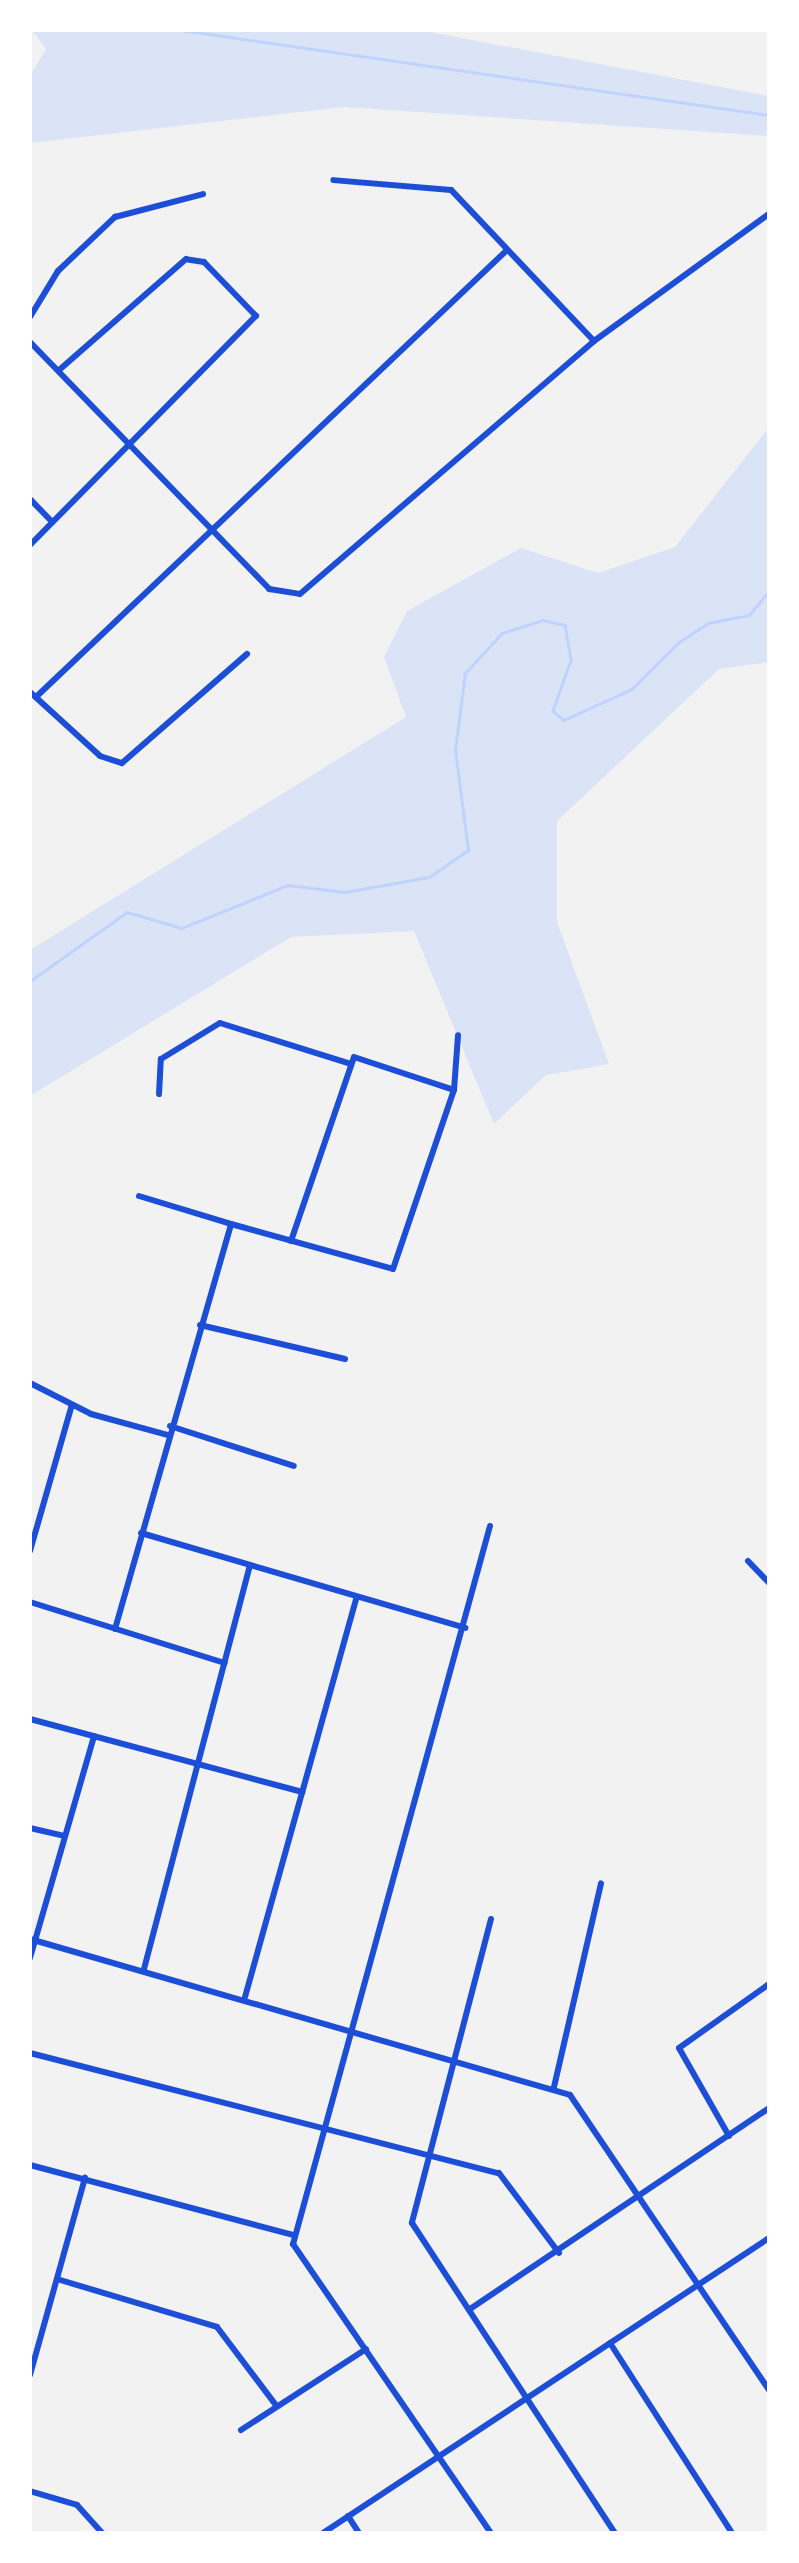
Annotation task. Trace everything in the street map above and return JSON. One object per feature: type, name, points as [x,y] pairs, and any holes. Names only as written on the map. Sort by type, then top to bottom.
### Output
[{"type":"street","points":[[333,180],[451,190],[594,342]]},
{"type":"street","points":[[30,317],[58,271],[116,216],[203,194]]},
{"type":"street","points":[[30,342],[210,531],[278,596],[300,594],[594,342],[769,214]]},
{"type":"street","points":[[247,654],[122,762],[100,756],[33,694],[506,251]]},
{"type":"street","points":[[30,545],[255,326],[253,311],[204,262],[186,259],[59,370]]},
{"type":"street","points":[[30,499],[52,522]]},
{"type":"street","points":[[159,1094],[161,1059],[220,1023],[351,1064]]},
{"type":"street","points":[[139,1196],[392,1269],[454,1090],[458,1035]]},
{"type":"street","points":[[292,1241],[354,1057],[454,1090]]},
{"type":"street","points":[[115,1628],[231,1224]]},
{"type":"street","points":[[200,1325],[345,1358]]},
{"type":"street","points":[[30,1383],[72,1405],[294,1466]]},
{"type":"street","points":[[30,1551],[72,1405]]},
{"type":"street","points":[[294,2236],[465,1628],[490,1526]]},
{"type":"street","points":[[141,1533],[465,1628]]},
{"type":"street","points":[[748,1562],[769,1583]]},
{"type":"street","points":[[144,1968],[250,1566]]},
{"type":"street","points":[[245,1998],[357,1597]]},
{"type":"street","points":[[30,1602],[225,1662]]},
{"type":"street","points":[[30,1719],[302,1792]]},
{"type":"street","points":[[30,1958],[32,1939],[94,1736]]},
{"type":"street","points":[[30,1828],[64,1836]]},
{"type":"street","points":[[554,2087],[601,1884]]},
{"type":"street","points":[[491,1919],[412,2222],[616,2533]]},
{"type":"street","points":[[32,1939],[554,2087],[578,2100],[769,2390]]},
{"type":"street","points":[[729,2136],[679,2048],[769,1984]]},
{"type":"street","points":[[30,2053],[508,2178],[560,2253]]},
{"type":"street","points":[[470,2309],[560,2253],[769,2108]]},
{"type":"street","points":[[30,2165],[294,2236],[490,2533]]},
{"type":"street","points":[[30,2375],[85,2178]]},
{"type":"street","points":[[323,2533],[769,2238]]},
{"type":"street","points":[[57,2279],[217,2327],[275,2404]]},
{"type":"street","points":[[610,2342],[732,2533]]},
{"type":"street","points":[[241,2430],[275,2404],[366,2349]]},
{"type":"street","points":[[30,2492],[76,2506],[102,2533]]},
{"type":"street","points":[[348,2516],[360,2533]]},
{"type":"shaded area","points":[[32,30],[419,30],[769,96],[769,136],[344,107],[30,143],[30,76],[46,49]]},
{"type":"shaded area","points":[[769,427],[769,662],[719,669],[557,821],[557,922],[609,1064],[546,1075],[494,1124],[414,931],[291,937],[30,1096],[30,950],[406,717],[384,657],[407,611],[521,548],[598,573],[675,547]]},
{"type":"waterway","points":[[181,30],[769,115]]},
{"type":"waterway","points":[[30,981],[127,912],[182,928],[288,885],[345,892],[429,877],[468,850],[455,750],[465,673],[502,633],[543,620],[565,625],[571,660],[553,711],[564,720],[632,689],[679,642],[708,623],[749,615],[769,591]]}]
